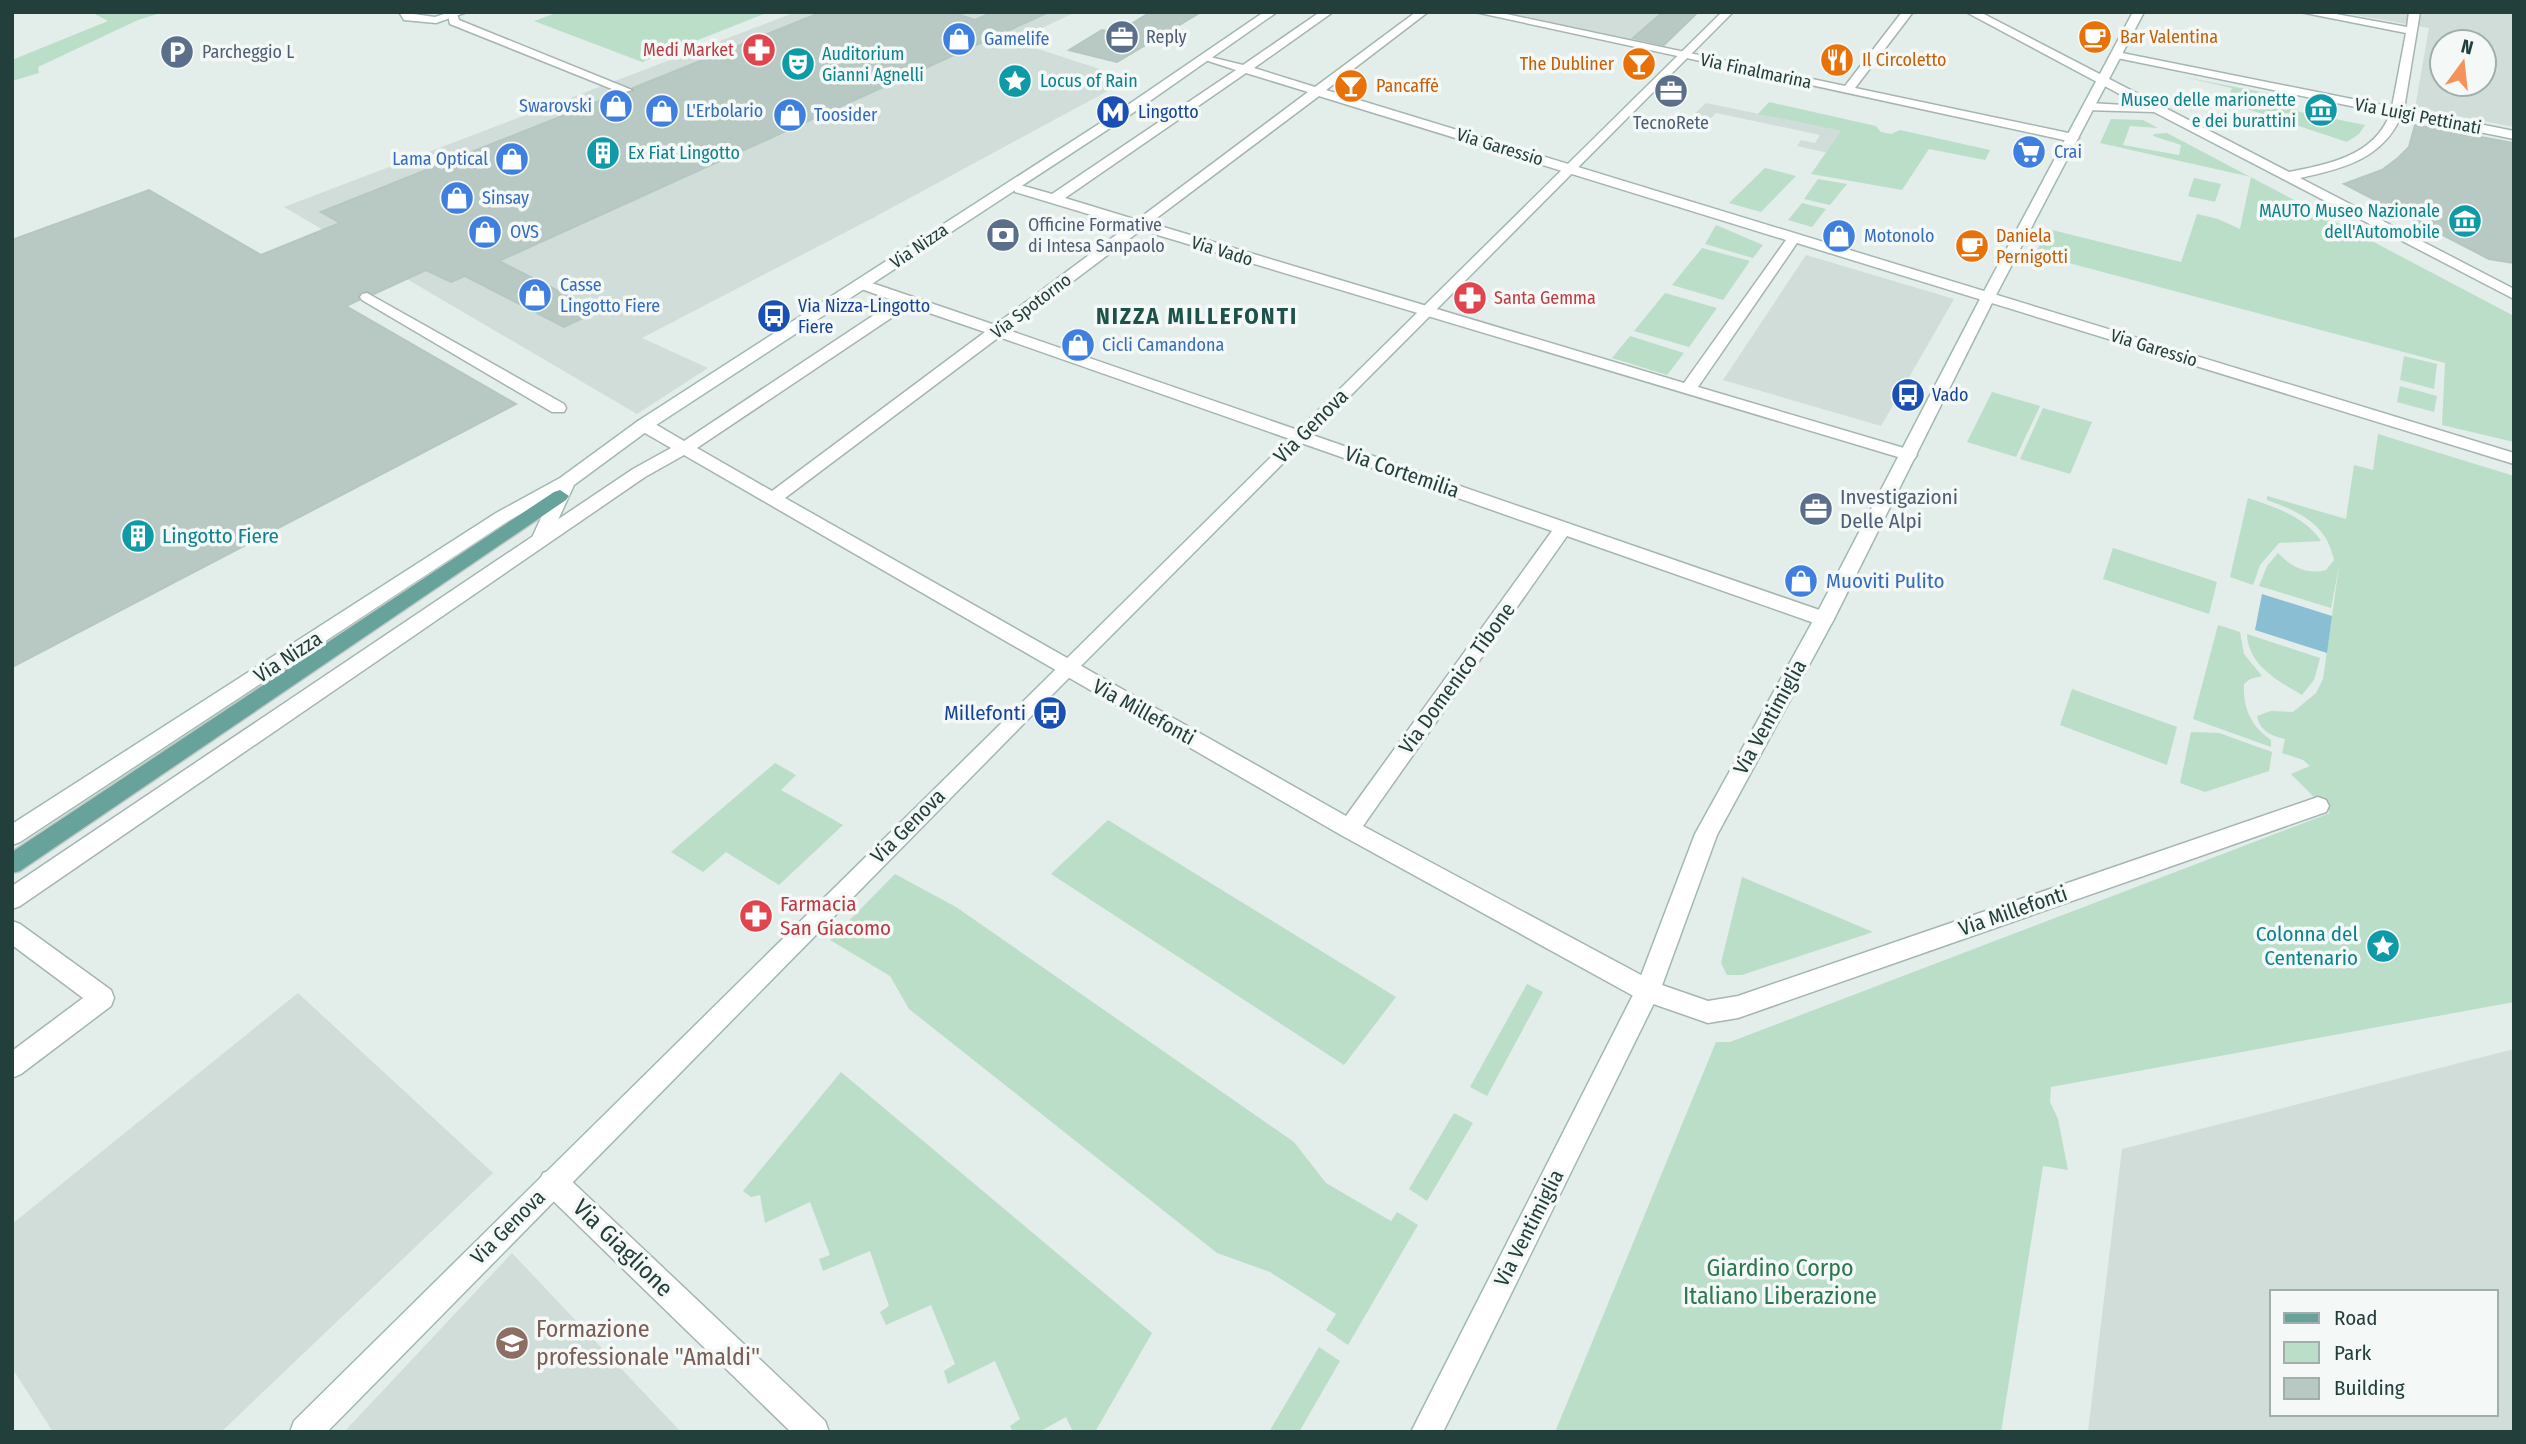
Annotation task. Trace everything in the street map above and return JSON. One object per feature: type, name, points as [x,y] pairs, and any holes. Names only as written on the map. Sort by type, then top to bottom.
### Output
[{"type":"main road","points":[[12,864],[563,489]]},
{"type":"street","points":[[404,12],[408,18],[420,20],[457,14],[454,22],[626,90]]},
{"type":"street","name":"Via Nizza","points":[[12,836],[502,517],[563,489],[644,425],[1272,12]]},
{"type":"street","points":[[1053,200],[1328,12]]},
{"type":"street","name":"Via Spotorno","points":[[773,499],[1423,12]]},
{"type":"street","name":"Via Finalmarina","points":[[1480,12],[2073,138]]},
{"type":"street","name":"Via Genova","points":[[304,1432],[1425,311],[1728,12]]},
{"type":"street","points":[[1847,91],[1908,12]]},
{"type":"street","points":[[1971,12],[2514,295]]},
{"type":"street","name":"Via Ventimiglia","points":[[1426,1432],[1648,991],[1706,834],[1824,619],[1988,297],[2139,12]]},
{"type":"street","points":[[2305,12],[2411,31]]},
{"type":"street","points":[[2286,177],[2334,165],[2370,149],[2390,129],[2397,112],[2415,12]]},
{"type":"street","name":"Via Luigi Pettinati","points":[[2117,55],[2514,135]]},
{"type":"street","name":"Via Garessio","points":[[1206,57],[2514,459]]},
{"type":"street","points":[[2090,107],[2158,110]]},
{"type":"street","name":"Via Vado","points":[[1020,190],[1425,311]]},
{"type":"street","points":[[1688,389],[1794,238]]},
{"type":"street","name":"Via Cortemilia","points":[[861,284],[1824,619]]},
{"type":"street","points":[[367,297],[558,408]]},
{"type":"street","name":"Via Nizza","points":[[12,899],[639,473],[709,434],[907,300]]},
{"type":"street","points":[[1425,311],[1908,455]]},
{"type":"street","name":"Via Millefonti","points":[[644,425],[1349,829],[1648,991],[1708,1012],[1738,1007],[2318,806]]},
{"type":"street","name":"Via Nizza","points":[[540,540],[563,489]]},
{"type":"street","name":"Via Domenico Tibone","points":[[1349,829],[1564,528]]},
{"type":"street","points":[[12,931],[102,998],[12,1066]]},
{"type":"street","name":"Via Giaglione","points":[[553,1182],[814,1432]]},
{"type":"shaded area","points":[[796,12],[1076,12],[1014,41],[1130,79],[869,220],[642,338],[708,368],[637,414],[284,207]]},
{"type":"shaded area","points":[[1500,12],[1698,12],[1663,46]]},
{"type":"shaded area","points":[[2338,12],[2514,12],[2514,127],[2415,108],[2428,34],[2428,98],[2498,98],[2498,28],[2429,28]]},
{"type":"shaded area","points":[[1706,103],[1841,131],[1828,153],[1797,146],[1801,140],[1815,143],[1820,135],[1716,113],[1707,122],[1690,118]]},
{"type":"shaded area","points":[[1806,255],[1954,299],[1881,426],[1723,380]]},
{"type":"shaded area","points":[[298,993],[493,1173],[221,1432],[53,1432],[12,1368],[12,1224]]},
{"type":"shaded area","points":[[2514,1049],[2514,1432],[2088,1432],[2122,1149]]},
{"type":"shaded area","name":"Formazione professionale \"Amaldi\"","points":[[512,1253],[681,1432],[344,1432]]},
{"type":"green space","points":[[91,12],[161,13],[138,20],[38,67],[39,73],[12,81],[12,60],[108,21]]},
{"type":"green space","points":[[559,12],[769,12],[642,62],[534,21]]},
{"type":"green space","points":[[2179,76],[2297,99],[2295,111],[2365,125],[2359,134],[2347,142],[2226,102],[2232,88]]},
{"type":"green space","points":[[1769,102],[1876,126],[1881,132],[1891,134],[1900,130],[1990,150],[1985,160],[1929,149],[1902,190],[1811,174],[1841,131],[1758,114]]},
{"type":"green space","points":[[2111,119],[2143,120],[2158,128],[2130,126],[2123,145],[2179,155],[2181,145],[2153,136],[2167,133],[2250,177],[2100,143]]},
{"type":"green space","points":[[1765,168],[1796,176],[1761,212],[1729,203]]},
{"type":"green space","points":[[2251,177],[2514,316],[2514,442],[2442,425],[2445,363],[2035,254],[2048,229],[2181,262],[2197,214],[2218,219],[2240,229]]},
{"type":"green space","points":[[2194,178],[2221,184],[2215,202],[2188,196]]},
{"type":"green space","points":[[1818,179],[1847,184],[1830,205],[1804,199]]},
{"type":"green space","points":[[1802,203],[1826,209],[1812,227],[1788,220]]},
{"type":"green space","points":[[1716,225],[1763,245],[1753,258],[1705,244]]},
{"type":"green space","points":[[1702,248],[1750,261],[1723,300],[1672,285]]},
{"type":"green space","points":[[1665,293],[1717,308],[1689,347],[1634,331]]},
{"type":"green space","points":[[1630,336],[1684,353],[1667,375],[1612,358]]},
{"type":"green space","points":[[2404,356],[2437,364],[2434,389],[2400,380]]},
{"type":"green space","points":[[2400,386],[2437,396],[2434,412],[2397,402]]},
{"type":"green space","points":[[1992,392],[2040,406],[2016,457],[1967,442]]},
{"type":"green space","points":[[2043,408],[2092,422],[2070,474],[2020,459]]},
{"type":"green space","name":"Giardino Corpo Italiano Liberazione","points":[[2378,434],[2514,476],[2514,1002],[2051,1087],[2050,1102],[2058,1119],[2068,1170],[2043,1166],[2001,1432],[1555,1432],[1716,1042],[1730,1042],[2330,813],[2291,774],[2310,766],[2303,760],[2282,753],[2285,739],[2267,732],[2257,716],[2271,711],[2293,712],[2316,693],[2323,679],[2339,566],[2331,608],[2259,586],[2267,566],[2278,553],[2294,566],[2306,571],[2326,570],[2334,560],[2325,537],[2318,528],[2300,514],[2267,500],[2267,496],[2346,519],[2354,465],[2373,470]]},
{"type":"green space","points":[[2248,498],[2298,519],[2321,541],[2279,543],[2260,565],[2253,585],[2230,577]]},
{"type":"green space","points":[[2113,548],[2217,582],[2209,614],[2103,579]]},
{"type":"green space","points":[[2218,625],[2240,632],[2244,654],[2262,676],[2250,679],[2244,684],[2245,701],[2253,723],[2271,740],[2271,747],[2193,719]]},
{"type":"green space","points":[[2247,634],[2320,658],[2314,680],[2302,695],[2266,671],[2253,655]]},
{"type":"green space","points":[[2072,689],[2177,727],[2167,765],[2060,725]]},
{"type":"green space","points":[[2191,732],[2219,733],[2272,752],[2269,771],[2205,792],[2180,783]]},
{"type":"green space","points":[[775,763],[796,775],[781,790],[843,825],[779,885],[726,852],[703,872],[671,852]]},
{"type":"green space","points":[[1108,820],[1396,997],[1344,1065],[1051,874]]},
{"type":"green space","points":[[895,874],[956,907],[1294,1142],[1326,1183],[1391,1221],[1397,1212],[1418,1225],[1348,1345],[1326,1330],[1336,1314],[1270,1272],[1217,1253],[909,1009],[890,976],[830,940]]},
{"type":"green space","points":[[1742,877],[1873,932],[1742,975],[1727,975],[1721,963]]},
{"type":"green space","points":[[1527,984],[1543,992],[1487,1096],[1470,1087]]},
{"type":"green space","points":[[841,1072],[1152,1333],[1095,1432],[1073,1432],[1066,1417],[1039,1432],[1013,1432],[1010,1426],[1020,1419],[995,1361],[948,1384],[944,1371],[955,1364],[931,1305],[886,1325],[880,1312],[889,1306],[870,1251],[823,1271],[819,1259],[830,1255],[810,1202],[765,1223],[760,1195],[751,1197],[743,1191]]},
{"type":"green space","points":[[1454,1113],[1473,1123],[1427,1201],[1409,1189]]},
{"type":"green space","points":[[1319,1347],[1340,1361],[1299,1432],[1269,1432]]},
{"type":"water","points":[[2262,594],[2332,616],[2327,653],[2255,630]]},
{"type":"building","name":"Lingotto Fiere","points":[[822,12],[951,12],[975,20],[993,12],[1049,12],[499,261],[598,311],[564,327],[465,276],[451,282],[426,270],[374,294],[361,291],[359,300],[346,306],[516,404],[12,667],[12,240],[149,190],[261,255],[340,223],[321,212],[617,94],[633,93],[633,88]]},
{"type":"building","name":"Reply","points":[[1151,12],[1201,12],[1117,62],[1069,50],[1102,30],[1116,33]]},
{"type":"building","points":[[1663,12],[1698,12],[1664,45],[1633,38]]},
{"type":"building","name":"MAUTO Museo Nazionale dell'Automobile","points":[[2415,125],[2514,143],[2514,263],[2489,259],[2344,184],[2382,170],[2398,158],[2409,147]]},
{"type":"place","name":"Reply","points":[[1122,37]]},
{"type":"place","name":"Bar Valentina","points":[[2095,37]]},
{"type":"place","name":"Gamelife","points":[[959,39]]},
{"type":"place","name":"Medi Market","points":[[759,50]]},
{"type":"place","name":"Parcheggio L","points":[[177,52]]},
{"type":"place","name":"Il Circoletto","points":[[1837,60]]},
{"type":"place","name":"Auditorium Gianni Agnelli","points":[[798,64]]},
{"type":"place","name":"The Dubliner","points":[[1639,64]]},
{"type":"place","name":"Locus of Rain","points":[[1015,81]]},
{"type":"place","name":"Pancaffė","points":[[1351,86]]},
{"type":"place","name":"TecnoRete","points":[[1671,91]]},
{"type":"place","name":"Swarovski","points":[[616,106]]},
{"type":"place","name":"Museo delle marionette e dei burattini","points":[[2321,110]]},
{"type":"place","name":"L'Erbolario","points":[[662,111]]},
{"type":"place","name":"Lingotto","points":[[1113,112]]},
{"type":"place","name":"Toosider","points":[[790,115]]},
{"type":"place","name":"Crai","points":[[2029,152]]},
{"type":"place","name":"Ex Fiat Lingotto","points":[[603,153]]},
{"type":"place","name":"Lama Optical","points":[[512,159]]},
{"type":"place","name":"Sinsay","points":[[457,198]]},
{"type":"place","name":"MAUTO Museo Nazionale dell'Automobile","points":[[2465,221]]},
{"type":"place","name":"OVS","points":[[485,232]]},
{"type":"place","name":"Officine Formative di Intesa Sanpaolo","points":[[1003,235]]},
{"type":"place","name":"Motonolo","points":[[1839,236]]},
{"type":"place","name":"Daniela Pernigotti","points":[[1972,246]]},
{"type":"place","name":"Casse Lingotto Fiere","points":[[535,295]]},
{"type":"place","name":"Santa Gemma","points":[[1470,298]]},
{"type":"place","name":"Via Nizza-Lingotto Fiere","points":[[774,316]]},
{"type":"place","name":"Cicli Camandona","points":[[1078,345]]},
{"type":"place","name":"Vado","points":[[1908,395]]},
{"type":"place","name":"Investigazioni Delle Alpi","points":[[1816,509]]},
{"type":"place","name":"Lingotto Fiere","points":[[138,536]]},
{"type":"place","name":"Muoviti Pulito","points":[[1801,581]]},
{"type":"place","name":"Millefonti","points":[[1050,713]]},
{"type":"place","name":"Farmacia San Giacomo","points":[[756,916]]},
{"type":"place","name":"Colonna del Centenario","points":[[2383,946]]},
{"type":"place","name":"Formazione professionale \"Amaldi\"","points":[[512,1343]]},
{"type":"district","name":"NIZZA MILLEFONTI","points":[[1197,316]]}]
